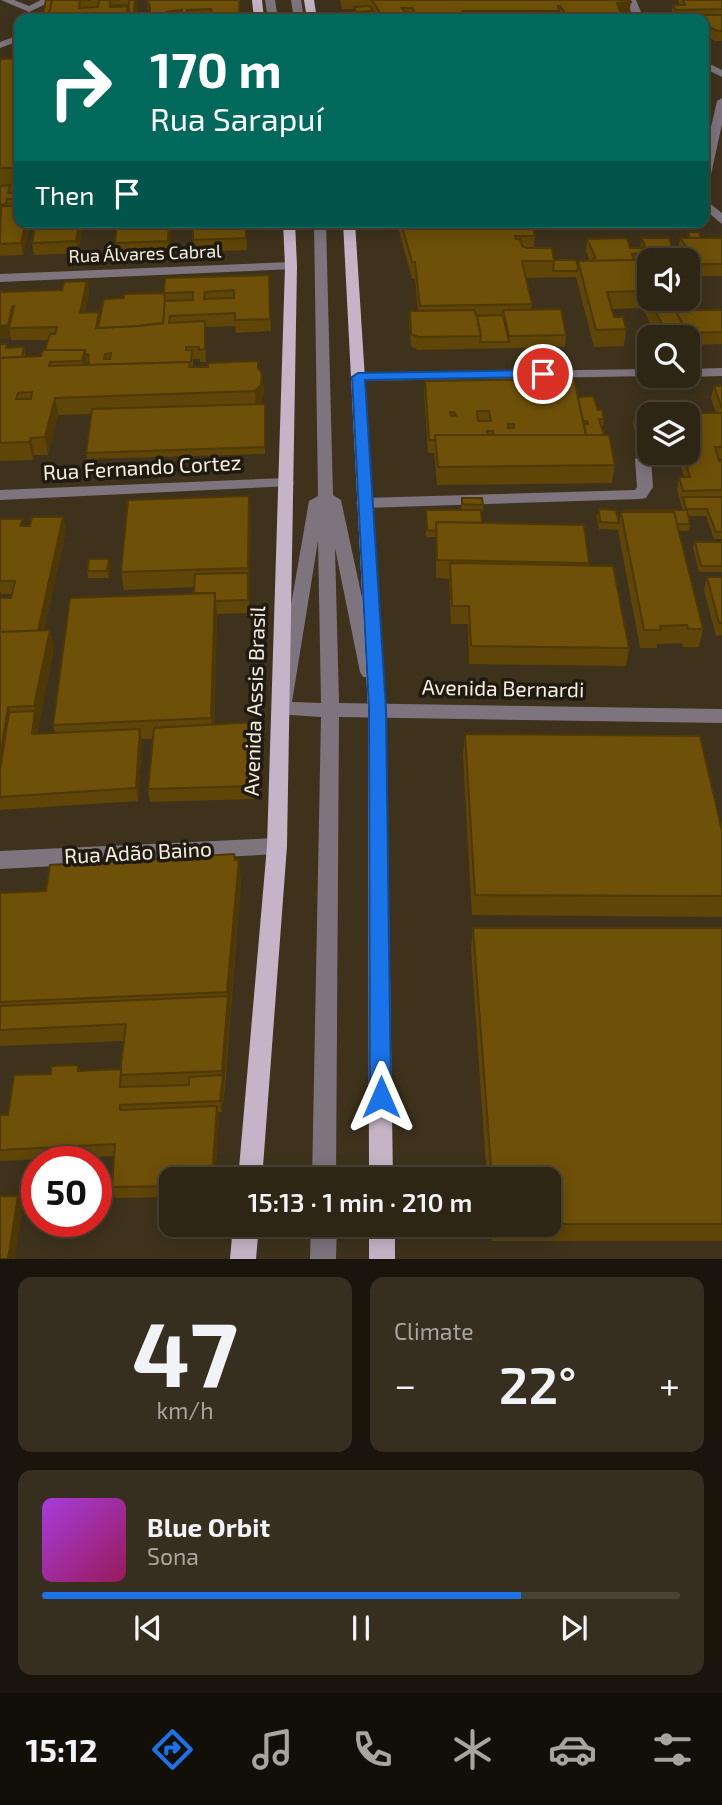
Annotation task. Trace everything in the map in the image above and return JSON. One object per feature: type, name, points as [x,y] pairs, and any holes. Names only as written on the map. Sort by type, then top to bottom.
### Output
[{"type":"main road","name":"Avenida Assis Brasil","points":[[251,1167],[277,845],[291,266],[289,228]]},
{"type":"main road","points":[[349,228],[377,709],[381,1167]]},
{"type":"main road","points":[[243,1259],[245,1237]]},
{"type":"main road","points":[[382,1237],[382,1259]]},
{"type":"street","points":[[6,0],[28,14],[49,0]]},
{"type":"street","points":[[709,158],[722,102]]},
{"type":"street","points":[[709,207],[722,220]]},
{"type":"street","points":[[320,228],[330,709],[324,1167]]},
{"type":"street","name":"Rua Álvares Cabral","points":[[0,278],[291,266]]},
{"type":"street","points":[[700,373],[722,372]]},
{"type":"street","points":[[358,377],[637,373]]},
{"type":"street","points":[[282,709],[325,458]]},
{"type":"street","points":[[325,458],[377,709]]},
{"type":"street","points":[[364,503],[634,495],[640,494],[645,486],[643,465]]},
{"type":"street","name":"Rua Fernando Cortez","points":[[0,495],[286,482]]},
{"type":"street","name":"Avenida Bernardi","points":[[282,709],[722,716]]},
{"type":"street","name":"Rua Adão Baino","points":[[0,860],[277,845]]},
{"type":"street","points":[[323,1259],[324,1237]]},
{"type":"building","points":[[46,0],[52,0],[49,14],[43,14]]},
{"type":"building","points":[[52,0],[80,0],[79,8],[98,7],[99,0],[110,0],[110,7],[128,6],[126,14],[49,14]]},
{"type":"building","points":[[129,0],[135,0],[134,14],[128,14],[128,6],[111,7],[111,5],[129,5]]},
{"type":"building","points":[[148,0],[239,0],[240,14],[187,14],[182,14],[182,10],[167,14],[150,14]],"holes":[[[211,9],[212,13],[187,14],[187,10]]]},
{"type":"building","points":[[372,0],[631,2],[617,3],[621,13],[615,13],[618,14],[565,14],[560,6],[559,11],[462,11],[462,14],[416,14],[412,8],[402,8],[406,14],[381,14]]},
{"type":"building","points":[[683,0],[722,0],[722,9],[676,10],[673,5],[685,5]]},
{"type":"building","points":[[370,6],[373,11],[356,12],[354,7]]},
{"type":"building","points":[[709,15],[722,15],[722,31],[709,27]]},
{"type":"building","points":[[14,58],[14,168],[0,168],[1,59]]},
{"type":"building","points":[[10,185],[8,193],[14,193],[14,199],[7,199],[6,204],[0,205],[0,186]]},
{"type":"building","points":[[1,206],[14,206],[14,228],[25,228],[21,243],[0,244]]},
{"type":"building","points":[[35,228],[78,228],[76,241],[32,243]]},
{"type":"building","points":[[116,228],[169,228],[168,241],[115,243]]},
{"type":"building","points":[[193,228],[246,228],[246,238],[193,240]]},
{"type":"building","points":[[403,228],[533,228],[535,236],[515,236],[516,239],[520,239],[522,246],[527,248],[552,248],[554,261],[522,261],[532,304],[420,306],[415,262],[412,262]]},
{"type":"building","points":[[688,232],[699,232],[701,238],[690,238]]},
{"type":"building","points":[[627,238],[630,248],[637,248],[637,254],[632,254],[634,260],[594,261],[593,258],[596,258],[587,239]]},
{"type":"building","points":[[642,238],[669,238],[672,248],[641,248],[645,247]]},
{"type":"building","points":[[680,238],[722,238],[722,264],[700,264],[700,248],[687,248]]},
{"type":"building","points":[[554,260],[576,260],[577,271],[553,271]]},
{"type":"building","points":[[637,260],[637,291],[607,292],[614,317],[623,317],[626,329],[596,330],[578,261]]},
{"type":"building","points":[[269,275],[270,319],[235,320],[235,313],[170,316],[169,323],[205,321],[205,349],[186,347],[186,350],[192,350],[191,362],[89,365],[85,350],[45,350],[50,334],[55,334],[57,327],[9,328],[14,306],[8,325],[0,326],[0,292],[62,290],[64,282],[87,281],[80,313],[99,312],[96,328],[163,323],[164,301],[193,300],[193,292],[164,293],[165,278]],"holes":[[[234,290],[234,298],[204,299],[205,292]],[[111,353],[110,359],[104,359],[105,354]]]},
{"type":"building","points":[[164,293],[163,323],[98,328],[104,299],[124,298],[124,294]]},
{"type":"building","points":[[561,309],[566,335],[509,336],[503,310]]},
{"type":"building","points":[[474,310],[481,336],[419,337],[411,334],[410,311]]},
{"type":"building","points":[[722,310],[722,332],[700,333],[700,325],[683,325],[676,311]]},
{"type":"building","points":[[656,311],[676,311],[683,325],[662,325]]},
{"type":"building","points":[[503,315],[509,342],[480,342],[477,316]]},
{"type":"building","points":[[0,344],[7,344],[6,348],[24,347],[22,357],[0,358]]},
{"type":"building","points":[[43,350],[85,350],[82,361],[50,362],[49,366],[190,362],[189,367],[208,367],[208,363],[258,361],[262,374],[261,385],[255,391],[55,398],[45,437],[31,438],[29,442],[0,443],[0,358],[41,356]],"holes":[[[32,392],[31,399],[16,399],[18,393]]]},
{"type":"building","points":[[574,379],[586,435],[494,435],[493,431],[487,431],[488,435],[435,435],[435,440],[429,440],[425,381]],"holes":[[[477,411],[489,411],[491,421],[478,421]]]},
{"type":"building","points":[[714,386],[722,386],[722,409]]},
{"type":"building","points":[[593,396],[598,410],[602,410],[604,419],[599,419],[604,435],[586,435],[584,424],[588,424],[583,421],[578,397]]},
{"type":"building","points":[[265,404],[265,447],[86,453],[92,409]]},
{"type":"building","points":[[700,413],[722,413],[722,447],[715,447],[719,461],[722,461],[722,490],[683,491],[679,477],[690,477],[686,465],[700,465]]},
{"type":"building","points":[[435,435],[609,435],[615,465],[438,467]]},
{"type":"building","points":[[249,496],[248,568],[121,572],[128,500]]},
{"type":"building","points":[[683,497],[722,497],[722,532],[716,532],[707,509],[686,509]]},
{"type":"building","points":[[462,498],[482,498],[483,505],[462,504]]},
{"type":"building","points":[[599,509],[616,510],[619,523],[600,522]]},
{"type":"building","points":[[426,510],[481,510],[482,523],[436,522],[436,531],[427,530]]},
{"type":"building","points":[[625,510],[687,510],[690,524],[677,524],[674,512]]},
{"type":"building","points":[[621,512],[674,512],[703,629],[688,629],[687,625],[660,626],[661,630],[644,630]]},
{"type":"building","points":[[32,517],[63,517],[38,631],[0,632],[0,598],[11,598],[15,581],[0,581],[0,519],[23,519],[20,526],[30,526]]},
{"type":"building","points":[[436,522],[584,525],[589,563],[437,560]]},
{"type":"building","points":[[695,542],[722,542],[722,566],[701,566]]},
{"type":"building","points":[[89,559],[109,559],[107,571],[87,571]]},
{"type":"building","points":[[450,563],[613,566],[629,648],[471,646],[469,606],[452,606]]},
{"type":"building","points":[[248,573],[248,600],[215,601],[215,593],[194,593],[195,574]]},
{"type":"building","points":[[707,577],[722,577],[722,623],[719,623]]},
{"type":"building","points":[[215,593],[211,718],[53,725],[70,598]]},
{"type":"building","points":[[50,630],[34,706],[8,707],[0,757],[0,632]]},
{"type":"building","points":[[35,711],[32,734],[140,729],[136,788],[0,797],[0,770],[9,712]]},
{"type":"building","points":[[256,722],[253,786],[148,789],[154,728]]},
{"type":"building","points":[[465,734],[700,736],[722,831],[722,896],[475,895]]},
{"type":"building","points":[[234,854],[235,860],[239,859],[227,992],[0,1002],[0,893],[46,891],[50,865]]},
{"type":"building","points":[[473,928],[722,928],[722,1224],[561,1224],[561,1167],[491,1167]]},
{"type":"building","points":[[228,996],[222,1071],[120,1075],[126,1024],[0,1030],[0,1006]]},
{"type":"building","points":[[78,1065],[78,1071],[121,1069],[120,1087],[189,1085],[189,1077],[223,1075],[220,1101],[120,1105],[120,1110],[217,1106],[213,1167],[159,1167],[159,1186],[112,1187],[115,1144],[21,1146],[21,1149],[0,1150],[0,1115],[8,1115],[14,1075],[51,1074],[51,1066]]},
{"type":"building","points":[[0,1196],[18,1196],[8,1259],[0,1259]]},
{"type":"route","points":[[381,1097],[377,709],[358,377],[543,374]]}]
